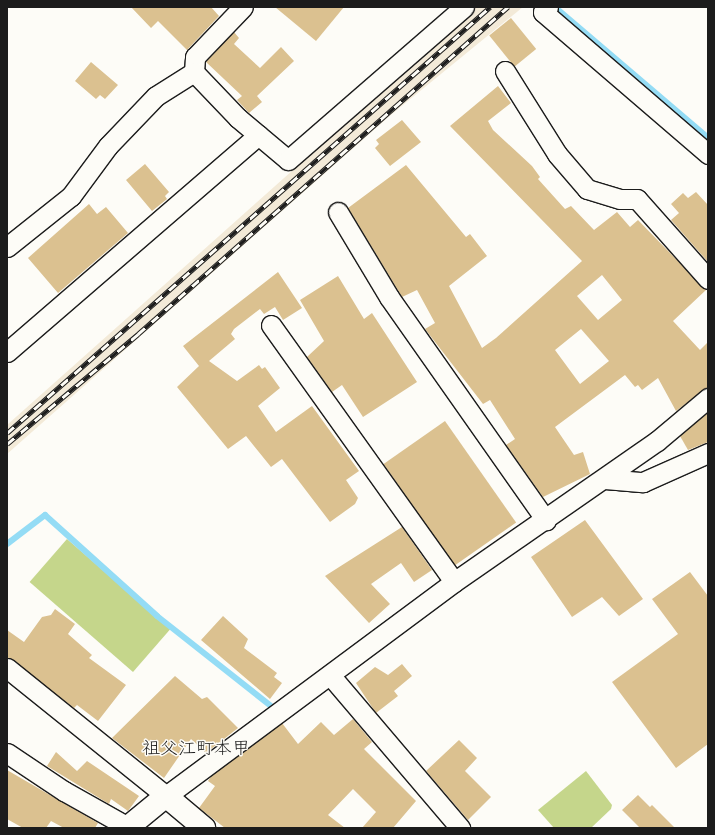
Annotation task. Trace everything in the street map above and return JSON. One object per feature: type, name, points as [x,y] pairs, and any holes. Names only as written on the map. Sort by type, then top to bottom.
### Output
[{"type":"main road","points":[[128,828],[166,796],[204,828]]},
{"type":"street","points":[[194,72],[196,57],[243,7]]},
{"type":"street","points":[[194,72],[258,135],[288,160],[464,7]]},
{"type":"street","points":[[548,7],[543,12],[708,154]]},
{"type":"street","points":[[505,71],[557,154],[587,189],[620,199],[637,199],[708,279]]},
{"type":"street","points":[[7,247],[71,196],[108,146],[156,96],[194,72]]},
{"type":"street","points":[[9,346],[258,135]]},
{"type":"street","points":[[338,212],[389,296],[546,520]]},
{"type":"street","points":[[271,325],[454,582]]},
{"type":"street","points":[[7,668],[166,796],[454,582],[605,479],[708,398]]},
{"type":"street","points":[[605,479],[643,482],[708,453]]},
{"type":"street","points":[[330,675],[460,828]]},
{"type":"street","points":[[7,753],[64,791],[128,828]]},
{"type":"shaded area","points":[[476,7],[523,7],[392,114],[7,454],[7,425]]},
{"type":"green space","points":[[67,539],[170,629],[133,672],[30,582]]},
{"type":"green space","points":[[586,771],[612,805],[611,809],[591,828],[554,828],[538,810]]},
{"type":"building","points":[[131,7],[211,7],[219,16],[187,50],[158,21],[151,28]]},
{"type":"building","points":[[275,7],[344,7],[316,41]]},
{"type":"building","points":[[511,18],[536,49],[514,67],[489,36]]},
{"type":"building","points":[[234,32],[239,38],[234,44],[260,68],[281,47],[294,61],[257,96],[262,102],[249,113],[237,100],[242,96],[206,62]]},
{"type":"building","points":[[91,62],[118,85],[105,99],[100,95],[96,99],[75,81]]},
{"type":"building","points":[[498,86],[511,103],[488,121],[493,130],[532,166],[540,177],[538,179],[565,209],[571,206],[594,230],[617,212],[630,227],[638,220],[706,290],[673,321],[700,350],[708,342],[708,387],[676,411],[658,378],[642,390],[638,385],[635,387],[625,375],[555,427],[574,455],[583,452],[590,474],[543,497],[506,445],[515,439],[490,400],[483,404],[425,329],[435,323],[417,290],[402,297],[348,208],[406,165],[466,237],[470,234],[487,256],[449,286],[482,348],[496,338],[582,261],[450,126]],"holes":[[[602,275],[622,300],[598,320],[577,296]],[[581,329],[609,361],[580,384],[555,350]]]},
{"type":"building","points":[[402,120],[421,142],[390,166],[375,148],[379,144],[376,140]]},
{"type":"building","points":[[145,164],[169,192],[165,196],[167,199],[152,211],[126,180]]},
{"type":"building","points":[[696,192],[708,205],[708,262],[671,220],[679,213],[671,204],[683,193],[688,198]]},
{"type":"building","points":[[89,204],[97,214],[106,207],[128,233],[58,293],[28,258]]},
{"type":"building","points":[[278,272],[302,308],[283,320],[275,307],[264,314],[260,309],[234,329],[231,334],[235,339],[209,361],[237,381],[259,365],[262,369],[265,367],[280,388],[258,406],[276,432],[312,406],[359,471],[346,480],[358,498],[355,504],[330,522],[282,459],[271,467],[246,436],[228,449],[177,387],[199,366],[183,346]]},
{"type":"building","points":[[338,276],[364,319],[372,313],[417,382],[363,417],[342,385],[332,392],[307,357],[324,341],[300,300]]},
{"type":"building","points":[[708,412],[708,442],[688,450],[680,436]]},
{"type":"building","points":[[445,421],[516,523],[455,566],[384,464]]},
{"type":"building","points":[[585,520],[643,599],[619,616],[602,597],[572,617],[531,557]]},
{"type":"building","points":[[402,527],[432,570],[414,582],[401,563],[371,584],[390,604],[369,623],[325,576]]},
{"type":"building","points":[[690,572],[708,596],[708,744],[676,768],[612,682],[678,634],[652,599]]},
{"type":"building","points":[[55,609],[75,624],[68,634],[92,655],[89,658],[126,685],[98,721],[77,705],[74,708],[7,657],[7,630],[24,642],[42,617],[51,615]]},
{"type":"building","points":[[223,616],[248,639],[244,648],[277,673],[274,677],[282,683],[270,699],[201,640]]},
{"type":"building","points":[[402,664],[412,676],[394,691],[398,696],[376,713],[356,683],[375,667],[388,675]]},
{"type":"building","points":[[175,676],[202,699],[207,697],[238,728],[206,753],[191,739],[164,778],[112,738]]},
{"type":"building","points":[[353,719],[372,742],[364,749],[416,801],[393,828],[362,828],[376,812],[353,789],[328,815],[345,828],[225,828],[199,808],[215,786],[208,781],[212,775],[282,723],[298,744],[321,722],[334,735]]},
{"type":"building","points":[[459,740],[477,758],[465,771],[491,797],[468,820],[426,771]]},
{"type":"building","points":[[56,752],[77,771],[87,761],[139,796],[128,811],[111,799],[109,804],[47,766]]},
{"type":"building","points":[[7,770],[98,823],[95,828],[64,828],[51,821],[46,828],[23,828],[7,819]]},
{"type":"building","points":[[638,795],[650,807],[652,805],[675,828],[640,828],[622,810]]},
{"type":"waterway","points":[[556,8],[708,138]]},
{"type":"waterway","points":[[7,544],[45,515],[157,616],[271,706]]},
{"type":"railway","points":[[7,433],[490,7]]},
{"type":"railway","points":[[7,444],[138,334],[508,7]]},
{"type":"district","name":"祖父江町本甲","points":[[196,748]]}]
